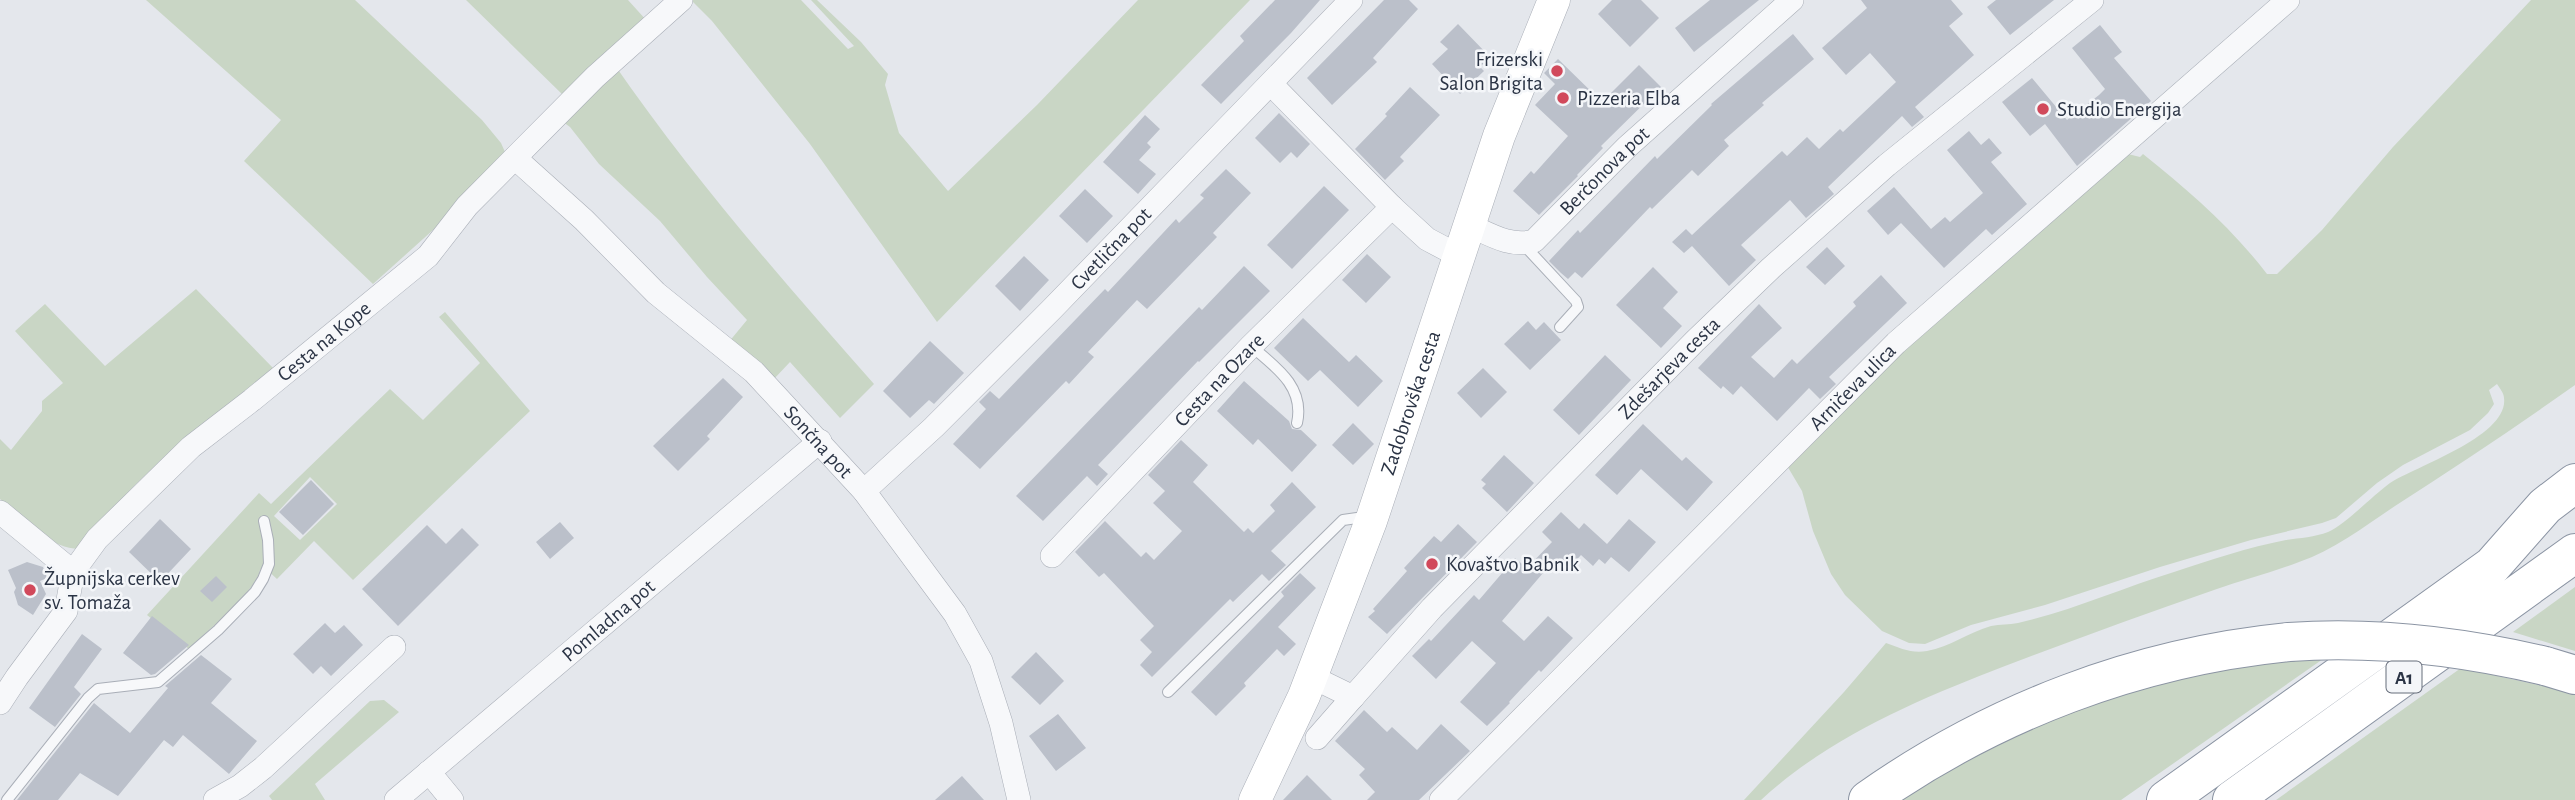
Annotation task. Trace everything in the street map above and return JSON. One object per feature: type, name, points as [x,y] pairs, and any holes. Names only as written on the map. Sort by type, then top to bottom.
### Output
[{"type":"highway","points":[[2492,566],[2545,506],[2575,482]]},
{"type":"highway","name":"A1","points":[[2166,800],[2575,506]]},
{"type":"highway","name":"A1","points":[[2232,800],[2575,553]]},
{"type":"highway","points":[[1868,800],[1940,754],[1988,728],[2088,686],[2139,669],[2247,646],[2379,640],[2488,653],[2560,670]]},
{"type":"main road","name":"Zadobrovška cesta","points":[[1255,800],[1312,677],[1371,521],[1499,136],[1554,0]]},
{"type":"street","name":"Cesta na Kope","points":[[0,703],[16,677],[66,611],[73,572],[97,539],[191,447],[428,256],[467,206],[595,77],[681,0]]},
{"type":"street","name":"Cvetlična pot","points":[[864,491],[961,399],[1352,0]]},
{"type":"street","name":"Berčonova pot","points":[[1523,244],[1534,241],[1627,148],[1792,0]]},
{"type":"street","name":"Zdešarjeva cesta","points":[[1317,738],[1432,608],[1705,332],[1772,268],[1887,165],[2092,0]]},
{"type":"street","name":"Arničeva ulica","points":[[1441,800],[1896,343],[2288,0]]},
{"type":"street","points":[[1271,84],[1392,207],[1427,239],[1459,256]]},
{"type":"street","name":"Sončna pot","points":[[515,158],[584,220],[656,293],[754,372],[864,491],[955,614],[981,661],[1001,723],[1019,800]]},
{"type":"street","name":"Cesta na Ozare","points":[[1052,556],[1251,346],[1392,207]]},
{"type":"street","points":[[1469,225],[1512,243],[1523,244]]},
{"type":"street","name":"Pomladna pot","points":[[396,800],[820,441]]},
{"type":"street","points":[[0,512],[73,572]]},
{"type":"street","points":[[215,800],[240,786],[263,768],[394,647]]},
{"type":"street","points":[[1312,677],[1353,697]]},
{"type":"street","points":[[429,772],[452,800]]},
{"type":"lane","points":[[1523,244],[1576,301],[1578,307],[1560,327]]},
{"type":"lane","points":[[1251,346],[1288,381],[1297,394],[1300,410],[1297,423]]},
{"type":"lane","points":[[1168,692],[1343,520],[1357,518],[1371,521]]},
{"type":"lane","points":[[8,800],[98,689],[158,682],[183,662],[255,592],[269,564],[264,521]]},
{"type":"green space","points":[[146,0],[355,0],[482,120],[505,152],[443,221],[373,284],[244,161],[281,120]]},
{"type":"green space","points":[[466,0],[628,0],[647,21],[565,97]]},
{"type":"green space","points":[[691,0],[801,0],[848,49],[854,46],[811,0],[817,0],[861,42],[888,74],[885,85],[899,133],[948,191],[1037,105],[1138,0],[1250,0],[937,322],[810,144],[712,21]]},
{"type":"green space","points":[[2531,0],[2575,0],[2575,385],[2463,462],[2325,551],[2109,627],[1940,692],[1845,739],[1787,778],[1761,800],[1744,800],[1886,643],[1911,651],[1935,649],[1991,626],[2018,623],[2057,612],[2230,554],[2328,532],[2343,523],[2390,483],[2459,448],[2492,425],[2502,412],[2504,398],[2497,384],[2489,390],[2494,404],[2470,430],[2403,465],[2336,518],[2160,567],[2045,605],[1971,625],[1925,644],[1909,643],[1882,631],[1845,595],[1831,574],[1813,531],[1802,491],[1786,464],[1794,448],[2010,255],[2017,253],[2080,193],[2128,154],[2140,157],[2143,154],[2209,210],[2267,274],[2277,274],[2322,230],[2393,147]]},
{"type":"green space","points":[[614,64],[707,188],[874,384],[840,418],[790,362],[773,380],[728,343],[747,320],[660,221],[599,164],[570,127],[559,119]]},
{"type":"green space","points":[[196,289],[273,368],[152,469],[128,492],[79,549],[57,544],[46,538],[0,499],[0,439],[11,450],[42,411],[42,401],[63,383],[15,331],[45,304],[105,366]]},
{"type":"green space","points":[[445,312],[530,411],[353,580],[314,541],[277,579],[264,567],[260,570],[241,599],[189,649],[147,615],[259,493],[271,504],[390,389],[423,420],[480,363],[439,317]],"holes":[[[310,477],[337,504],[300,540],[274,516]]]},
{"type":"green space","points":[[2575,587],[2575,651],[2513,632]]},
{"type":"green space","points":[[2323,659],[2121,800],[1896,800],[1966,756],[2107,695],[2250,662]]},
{"type":"green space","points":[[2461,668],[2575,693],[2575,800],[2276,800]]},
{"type":"green space","points":[[384,700],[399,712],[315,784],[325,800],[272,800],[269,796],[370,701]]},
{"type":"building","points":[[1275,0],[1320,0],[1221,104],[1201,85],[1244,41],[1240,36]]},
{"type":"building","points":[[1384,0],[1409,0],[1418,9],[1373,58],[1377,62],[1332,105],[1307,78]]},
{"type":"building","points":[[1612,0],[1641,0],[1659,18],[1630,47],[1598,14]]},
{"type":"building","points":[[1710,0],[1759,0],[1694,52],[1675,28]]},
{"type":"building","points":[[1861,0],[1951,0],[1963,14],[1949,26],[1974,55],[1915,107],[1924,117],[1912,127],[1902,116],[1828,187],[1834,194],[1806,218],[1790,200],[1741,245],[1756,260],[1729,286],[1692,246],[1684,253],[1672,242],[1686,229],[1692,235],[1782,151],[1787,156],[1807,137],[1819,149],[1840,129],[1843,132],[1896,82],[1870,53],[1846,75],[1822,48],[1867,8]]},
{"type":"building","points":[[1996,0],[2054,0],[2010,35],[1987,7]]},
{"type":"building","points":[[1458,24],[1490,57],[1480,67],[1484,71],[1460,94],[1432,64],[1448,49],[1440,42]]},
{"type":"building","points":[[2100,25],[2122,52],[2114,58],[2151,101],[2077,166],[2045,124],[2030,136],[2002,102],[2032,78],[2067,120],[2099,95],[2105,89],[2072,48]]},
{"type":"building","points":[[1793,34],[1814,59],[1724,140],[1729,146],[1698,176],[1692,170],[1652,209],[1650,207],[1582,278],[1575,272],[1568,279],[1549,261],[1655,156],[1657,159],[1711,104]]},
{"type":"building","points":[[1558,59],[1602,102],[1639,65],[1661,87],[1601,146],[1603,148],[1578,176],[1539,215],[1513,191],[1531,171],[1534,174],[1568,136],[1535,105],[1555,84],[1544,73]]},
{"type":"building","points":[[1410,87],[1440,115],[1400,157],[1404,161],[1385,180],[1355,149]]},
{"type":"building","points":[[1279,113],[1310,144],[1297,158],[1291,152],[1280,163],[1255,138]]},
{"type":"building","points":[[1145,115],[1160,129],[1147,143],[1151,147],[1139,160],[1156,174],[1138,194],[1103,162]]},
{"type":"building","points":[[1969,131],[1981,145],[1989,138],[2002,153],[1991,162],[2027,204],[1992,235],[1986,229],[1944,268],[1901,223],[1888,235],[1867,211],[1894,187],[1931,229],[1945,217],[1950,222],[1983,193],[1947,150]]},
{"type":"building","points":[[1226,169],[1251,193],[1213,233],[1217,237],[1147,309],[1137,300],[1088,352],[1094,357],[1069,384],[1066,381],[980,469],[953,444],[986,409],[979,402],[990,391],[999,399],[1105,289],[1108,292],[1176,219],[1179,223],[1204,198],[1200,195]]},
{"type":"building","points":[[1324,186],[1349,210],[1292,269],[1267,245]]},
{"type":"building","points":[[1085,189],[1113,216],[1087,243],[1059,216]]},
{"type":"building","points":[[1827,247],[1845,266],[1825,285],[1806,267]]},
{"type":"building","points":[[1367,254],[1391,277],[1366,303],[1342,280]]},
{"type":"building","points":[[1024,256],[1049,280],[1020,311],[995,286]]},
{"type":"building","points":[[1244,266],[1270,291],[1098,465],[1108,474],[1097,486],[1087,476],[1043,521],[1016,496],[1199,307],[1202,310]]},
{"type":"building","points":[[1653,267],[1678,292],[1663,308],[1682,326],[1661,348],[1616,305]]},
{"type":"building","points":[[1881,275],[1907,303],[1829,377],[1836,384],[1820,399],[1809,388],[1777,421],[1741,386],[1733,395],[1723,386],[1721,389],[1698,368],[1759,304],[1782,328],[1751,357],[1774,378],[1792,359],[1797,364],[1856,306],[1853,302]]},
{"type":"building","points":[[1303,318],[1349,362],[1356,355],[1383,381],[1358,407],[1320,370],[1308,381],[1274,348]]},
{"type":"building","points":[[1528,321],[1536,330],[1544,322],[1561,340],[1530,370],[1504,344]]},
{"type":"building","points":[[930,341],[964,373],[934,404],[929,400],[910,418],[883,391]]},
{"type":"building","points":[[1605,355],[1631,380],[1579,435],[1553,410]]},
{"type":"building","points":[[1483,368],[1507,392],[1481,418],[1457,393]]},
{"type":"building","points":[[723,378],[743,397],[707,436],[710,439],[678,471],[653,446]]},
{"type":"building","points":[[1244,381],[1289,421],[1292,429],[1301,430],[1317,445],[1292,472],[1258,439],[1253,445],[1217,411]]},
{"type":"building","points":[[1353,423],[1374,444],[1353,465],[1332,445]]},
{"type":"building","points":[[1643,424],[1682,461],[1686,457],[1713,482],[1687,511],[1641,469],[1617,495],[1595,475]]},
{"type":"building","points":[[1181,440],[1208,465],[1193,482],[1244,532],[1248,528],[1253,533],[1275,511],[1270,505],[1292,482],[1316,507],[1271,551],[1286,565],[1269,581],[1262,574],[1233,602],[1230,599],[1152,677],[1140,665],[1152,652],[1140,640],[1154,626],[1104,573],[1099,577],[1075,552],[1105,521],[1141,557],[1146,552],[1154,560],[1182,531],[1153,503],[1165,491],[1148,475]]},
{"type":"building","points":[[1504,455],[1534,483],[1507,512],[1482,488],[1486,484],[1481,480]]},
{"type":"building","points":[[311,480],[334,504],[303,535],[279,512]]},
{"type":"building","points":[[1561,512],[1579,529],[1584,523],[1607,544],[1629,519],[1656,542],[1629,572],[1611,557],[1605,564],[1599,559],[1593,566],[1581,555],[1567,570],[1555,559],[1502,621],[1524,641],[1548,616],[1573,638],[1487,726],[1460,702],[1496,663],[1472,641],[1436,679],[1412,656],[1429,639],[1431,641],[1474,595],[1479,600],[1515,558],[1527,568],[1552,542],[1542,532]]},
{"type":"building","points":[[160,519],[191,549],[160,582],[129,552]]},
{"type":"building","points":[[560,522],[574,538],[550,559],[536,542]]},
{"type":"building","points":[[1458,524],[1477,542],[1387,634],[1368,617],[1375,611],[1373,609],[1407,571],[1404,568],[1434,536],[1441,542]]},
{"type":"building","points":[[427,525],[446,544],[462,528],[479,545],[398,626],[362,589]]},
{"type":"building","name":"Župnijska cerkev sv. Tomaža","points":[[27,562],[43,567],[47,578],[40,581],[46,594],[33,615],[18,605],[14,592],[16,588],[8,570]]},
{"type":"building","points":[[1300,573],[1316,588],[1278,627],[1296,644],[1284,656],[1277,649],[1216,716],[1191,692],[1284,596],[1281,592]]},
{"type":"building","points":[[216,576],[227,587],[212,602],[200,591]]},
{"type":"building","points":[[152,616],[189,645],[151,675],[123,653]]},
{"type":"building","points":[[325,623],[335,633],[344,625],[363,645],[331,676],[321,666],[313,674],[293,654]]},
{"type":"building","points":[[82,634],[102,649],[74,687],[81,694],[55,727],[29,708]]},
{"type":"building","points":[[1036,652],[1064,681],[1040,705],[1011,677]]},
{"type":"building","points":[[201,655],[232,679],[211,703],[257,741],[229,774],[183,735],[173,747],[164,740],[118,796],[80,773],[58,800],[17,800],[94,703],[130,733],[168,688],[165,686]]},
{"type":"building","points":[[1364,710],[1387,732],[1392,727],[1417,750],[1441,724],[1470,751],[1419,800],[1367,800],[1375,792],[1359,775],[1365,769],[1335,741]]},
{"type":"building","points":[[1058,714],[1086,748],[1056,771],[1029,736]]},
{"type":"building","points":[[1307,775],[1332,800],[1283,800]]},
{"type":"building","points":[[962,776],[984,800],[935,800]]},
{"type":"place","name":"Frizerski Salon Brigita","points":[[1557,71]]},
{"type":"place","name":"Pizzeria Elba","points":[[1563,98]]},
{"type":"place","name":"Studio Energija","points":[[2043,109]]},
{"type":"place","name":"Kovaštvo Babnik","points":[[1432,564]]},
{"type":"place","name":"Župnijska cerkev sv. Tomaža","points":[[30,590]]}]
